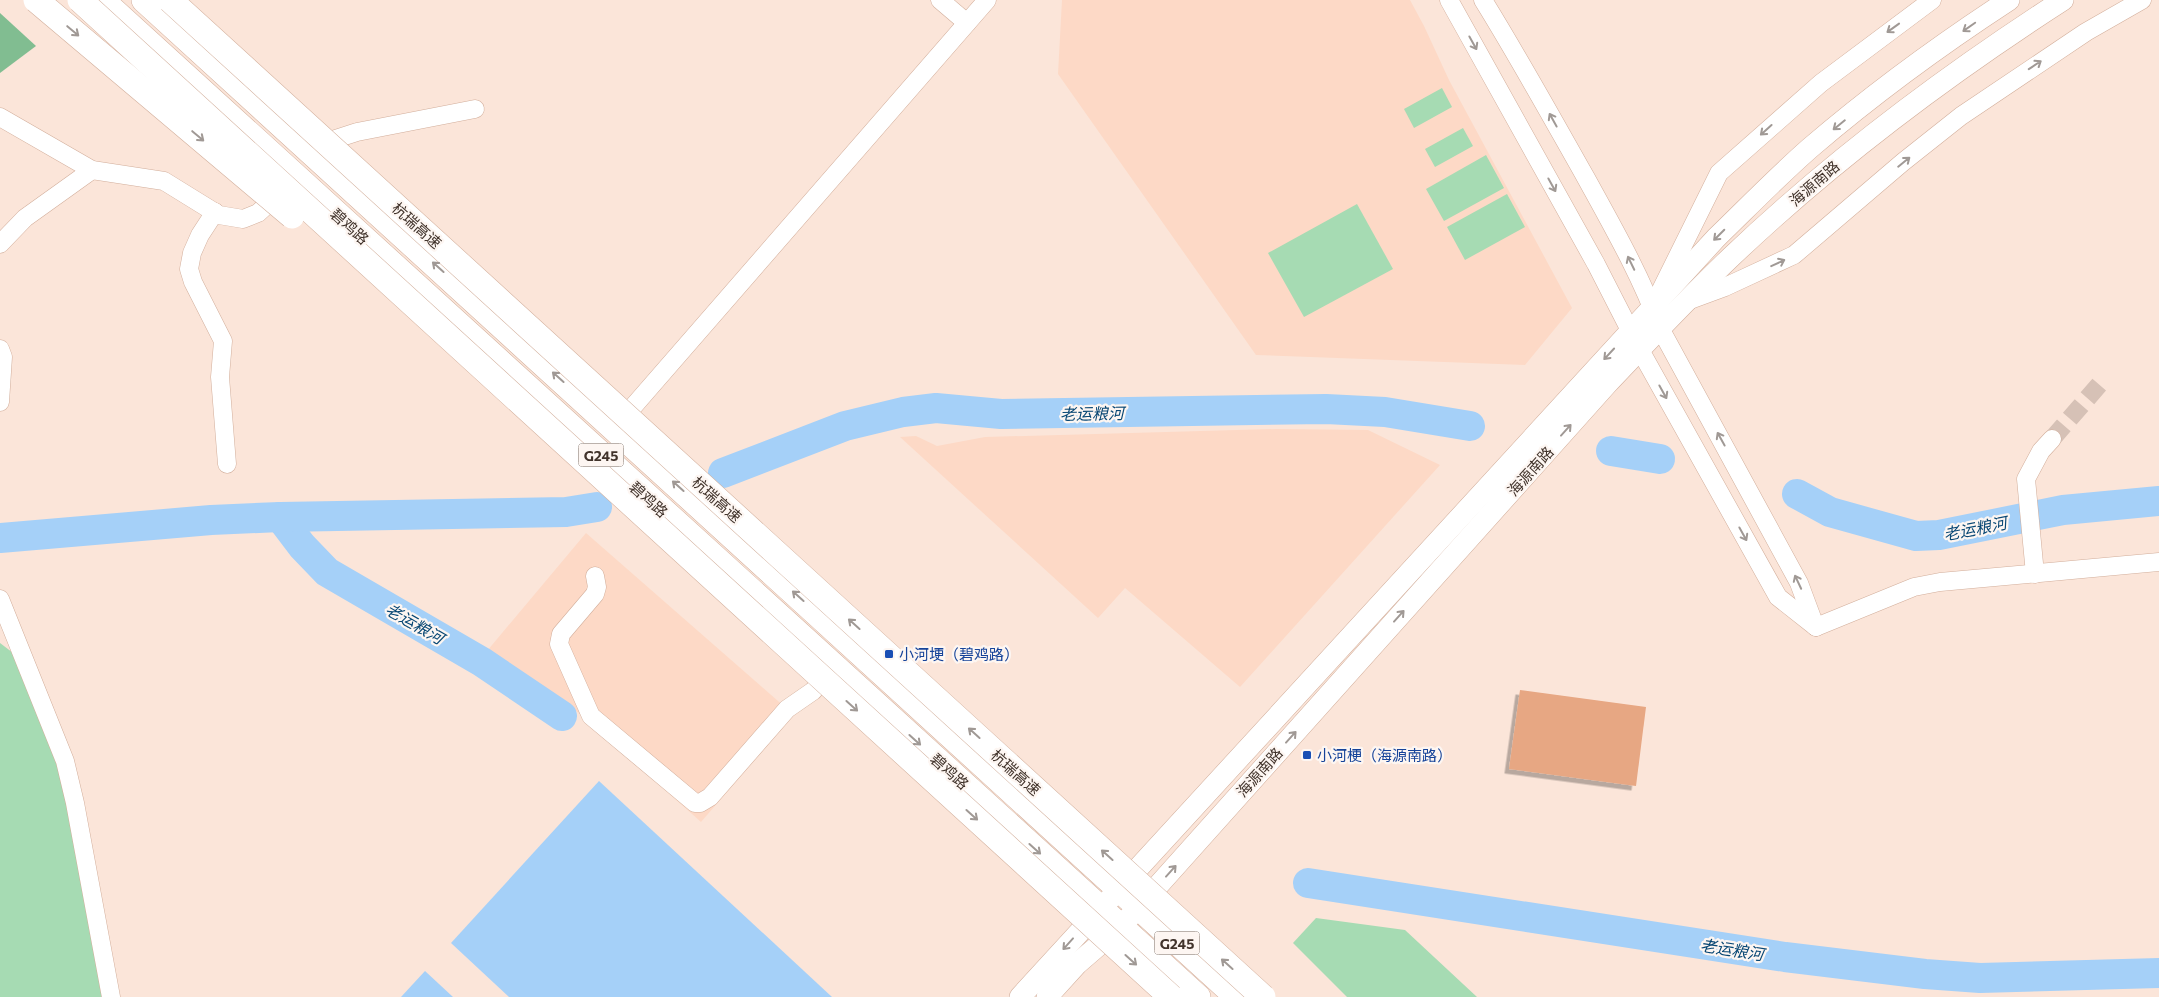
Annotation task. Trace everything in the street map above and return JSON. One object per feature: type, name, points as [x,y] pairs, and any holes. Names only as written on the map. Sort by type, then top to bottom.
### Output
[{"type":"highway","points":[[36,0],[598,473]]},
{"type":"highway","points":[[80,0],[1171,997]]},
{"type":"highway","name":"碧鸡路","points":[[102,0],[1198,997]]},
{"type":"highway","name":"碧鸡路","points":[[144,0],[1237,997]]},
{"type":"highway","name":"杭瑞高速","points":[[170,0],[1263,997]]},
{"type":"main road","name":"海源南路","points":[[1020,997],[1716,238],[1810,149],[1878,93],[1934,51],[2010,0]]},
{"type":"main road","name":"海源南路","points":[[1047,997],[1077,964],[1138,908],[1684,302],[1826,172],[1950,76],[2063,0]]},
{"type":"street","points":[[940,0],[967,23]]},
{"type":"street","points":[[615,428],[987,0]]},
{"type":"street","points":[[1450,0],[1596,264],[1640,350],[1778,597],[1816,627]]},
{"type":"street","points":[[1483,0],[1523,65],[1611,223],[1652,307],[1660,328],[1800,583],[1816,627]]},
{"type":"street","points":[[1652,307],[1719,173],[1821,83],[1869,45],[1932,0]]},
{"type":"street","points":[[1684,302],[1725,288],[1794,255],[1890,173],[1961,116],[2086,32],[2142,0]]},
{"type":"street","points":[[307,148],[357,132],[475,109]]},
{"type":"street","points":[[0,117],[92,170],[164,181],[215,212],[243,220],[258,213],[297,178]]},
{"type":"street","points":[[0,244],[25,218],[92,170]]},
{"type":"street","points":[[215,212],[200,235],[192,253],[189,268],[193,282],[224,341],[220,377],[227,464]]},
{"type":"street","points":[[0,349],[3,357],[0,402]]},
{"type":"street","points":[[2036,574],[2026,479],[2042,451],[2052,439]]},
{"type":"street","points":[[1816,627],[1914,587],[1940,582],[2159,562]]},
{"type":"street","points":[[595,576],[597,587],[595,594],[561,634],[559,644],[591,716],[695,803],[700,804],[710,797],[787,709],[812,691],[834,667]]},
{"type":"street","points":[[0,599],[5,622],[65,761],[75,803],[110,997]]},
{"type":"shaded area","points":[[1062,0],[1410,0],[1449,80],[1572,308],[1525,365],[1256,355],[1058,74]]},
{"type":"shaded area","points":[[1276,429],[1368,430],[1440,465],[1240,687],[1125,588],[1098,618],[900,437],[916,436],[937,446],[985,437]]},
{"type":"shaded area","points":[[586,533],[794,715],[701,822],[574,709],[487,651]]},
{"type":"green space","points":[[0,13],[36,46],[0,73]]},
{"type":"green space","points":[[1442,88],[1452,107],[1414,128],[1404,109]]},
{"type":"green space","points":[[1463,128],[1473,146],[1435,167],[1425,149]]},
{"type":"green space","points":[[1486,155],[1504,188],[1444,221],[1426,189]]},
{"type":"green space","points":[[1507,194],[1525,227],[1465,260],[1447,227]]},
{"type":"green space","points":[[1357,204],[1393,269],[1304,317],[1268,253]]},
{"type":"green space","points":[[0,643],[21,659],[62,775],[106,997],[0,997]]},
{"type":"green space","points":[[1316,918],[1405,930],[1477,997],[1347,997],[1293,943]]},
{"type":"water","points":[[599,781],[832,997],[509,997],[451,943]]},
{"type":"water","points":[[425,971],[453,997],[401,997]]},
{"type":"building","points":[[1520,690],[1646,707],[1636,786],[1509,769]]},
{"type":"waterway","name":"老运粮河","points":[[723,473],[845,426],[903,412],[936,408],[1001,414],[1326,409],[1385,412],[1470,426]]},
{"type":"waterway","name":"老运粮河","points":[[1611,451],[1660,459]]},
{"type":"waterway","name":"老运粮河","points":[[1797,494],[1830,512],[1916,536],[1939,535],[2063,510],[2159,501]]},
{"type":"waterway","name":"老运粮河","points":[[0,538],[211,520],[566,512],[597,507]]},
{"type":"waterway","name":"老运粮河","points":[[280,517],[302,546],[327,572],[482,662],[562,716]]},
{"type":"waterway","name":"老运粮河","points":[[1308,883],[1785,957],[1925,974],[1980,978],[2159,973]]},
{"type":"tunnel","points":[[2052,439],[2105,378]]},
{"type":"place","name":"小河埂（碧鸡路）","points":[[889,654]]},
{"type":"place","name":"小河梗（海源南路）","points":[[1307,755]]}]
